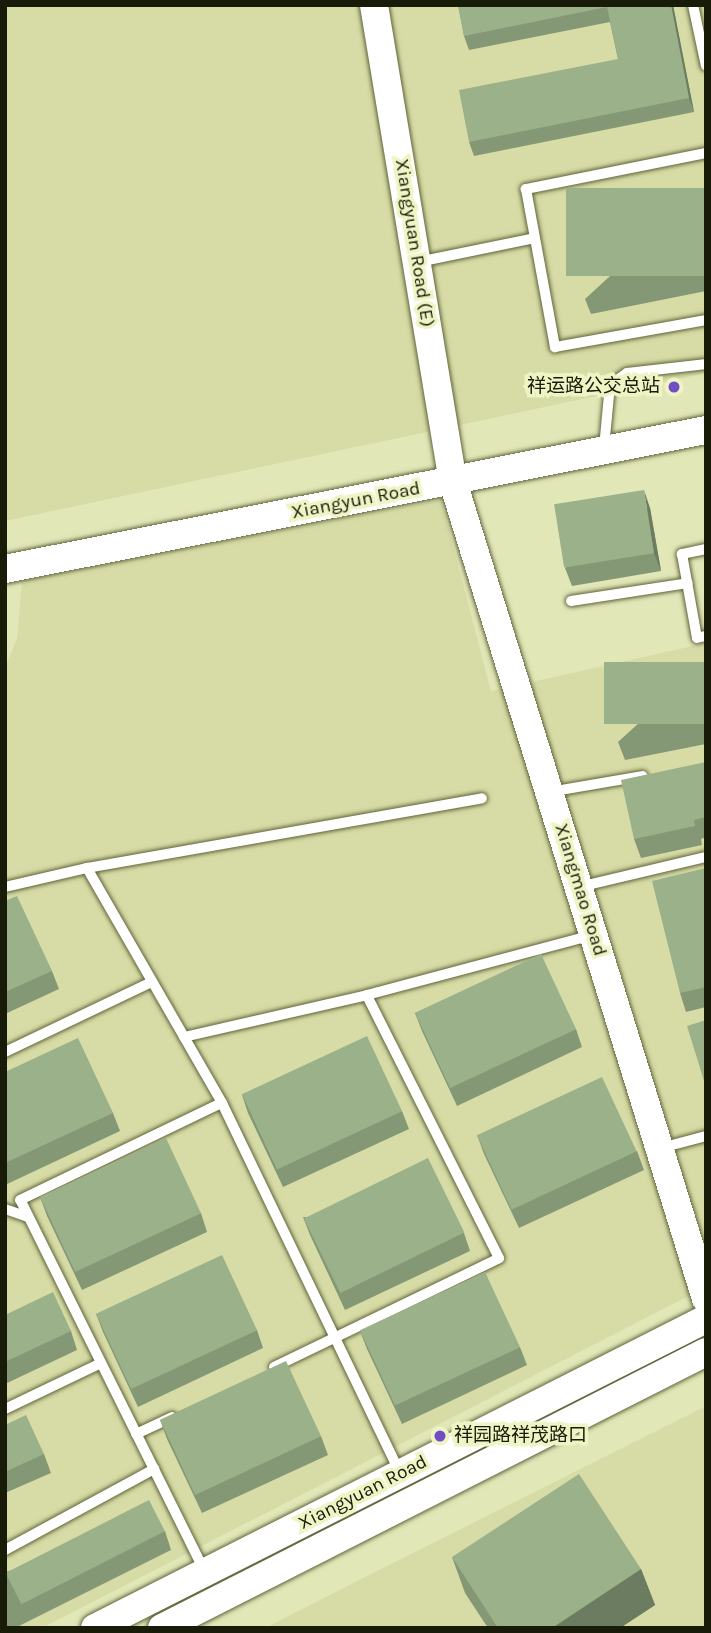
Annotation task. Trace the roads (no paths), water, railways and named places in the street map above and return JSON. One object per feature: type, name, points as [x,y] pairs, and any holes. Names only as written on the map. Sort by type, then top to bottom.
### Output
[{"type":"street","name":"Xiangyuan Road (E)","points":[[374,5],[453,482]]},
{"type":"street","name":"Xiangyun Road","points":[[5,569],[706,430]]},
{"type":"street","name":"Xiangmao Road","points":[[453,482],[706,1299]]},
{"type":"street","name":"Xiangyuan Road","points":[[95,1628],[706,1319]]},
{"type":"street","name":"Xiangyuan Road","points":[[162,1628],[706,1352]]},
{"type":"lane","points":[[693,5],[706,66]]},
{"type":"lane","points":[[706,153],[526,189],[555,347],[706,320]]},
{"type":"lane","points":[[417,262],[535,239]]},
{"type":"lane","points":[[604,451],[611,385],[627,373],[706,364]]},
{"type":"lane","points":[[706,549],[682,554],[697,638],[706,636]]},
{"type":"lane","points":[[571,601],[688,583]]},
{"type":"lane","points":[[549,792],[651,774]]},
{"type":"lane","points":[[5,887],[87,868],[482,798]]},
{"type":"lane","points":[[579,887],[706,858]]},
{"type":"lane","points":[[87,868],[222,1103],[400,1474]]},
{"type":"lane","points":[[184,1037],[366,995],[593,934]]},
{"type":"lane","points":[[5,1052],[152,982]]},
{"type":"lane","points":[[261,1374],[499,1258],[366,995]]},
{"type":"lane","points":[[205,1572],[20,1200],[222,1103]]},
{"type":"lane","points":[[659,1149],[706,1136]]},
{"type":"lane","points":[[5,1209],[28,1216]]},
{"type":"lane","points":[[5,1409],[101,1363]]},
{"type":"lane","points":[[136,1434],[186,1410]]},
{"type":"lane","points":[[5,1550],[154,1469]]},
{"type":"place","name":"祥运路公交总站","points":[[674,387]]},
{"type":"place","name":"祥园路祥茂路口","points":[[440,1436]]}]
